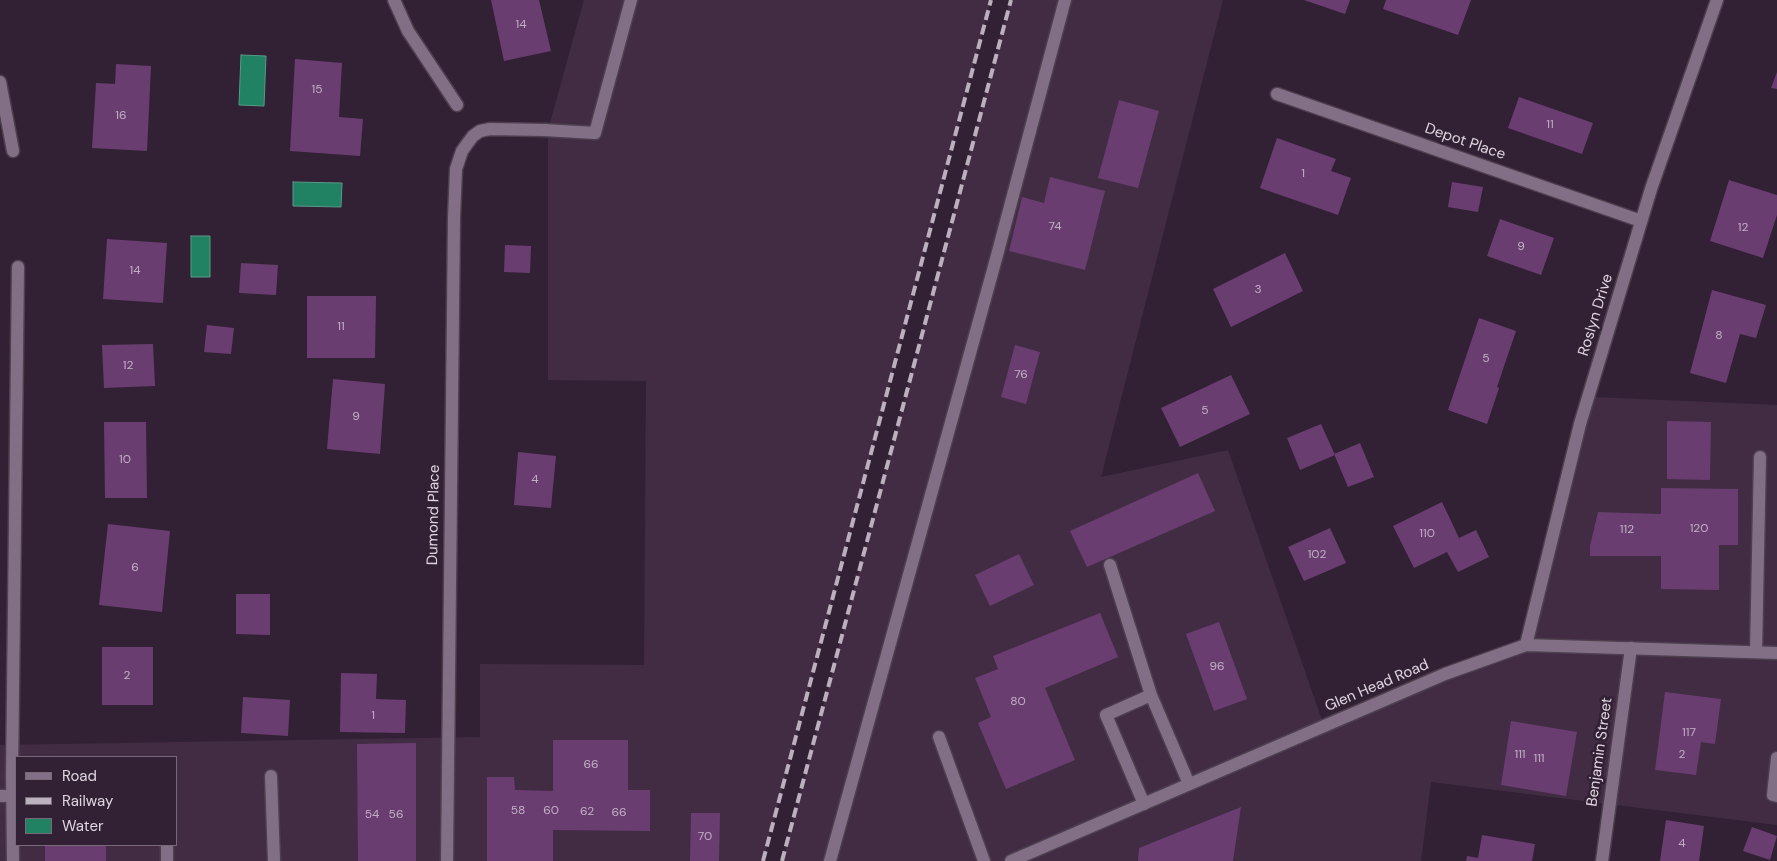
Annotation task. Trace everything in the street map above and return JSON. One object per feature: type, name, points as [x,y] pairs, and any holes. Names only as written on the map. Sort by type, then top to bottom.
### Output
[{"type":"street","points":[[394,0],[408,31],[457,105]]},
{"type":"street","name":"Dumond Place","points":[[447,861],[456,169],[462,152],[472,136],[480,131],[490,129],[595,133],[631,0]]},
{"type":"street","points":[[830,861],[994,269],[1066,0]]},
{"type":"street","name":"Roslyn Drive","points":[[1526,645],[1580,424],[1641,221],[1717,0]]},
{"type":"street","points":[[0,82],[13,151]]},
{"type":"street","name":"Depot Place","points":[[1277,94],[1641,221]]},
{"type":"street","points":[[13,861],[6,796],[18,267]]},
{"type":"street","points":[[1756,652],[1760,458]]},
{"type":"street","points":[[1110,565],[1151,695],[1189,784]]},
{"type":"street","name":"Glen Head Road","points":[[1011,861],[1445,674],[1526,645],[1777,653]]},
{"type":"street","name":"Benjamin Street","points":[[1602,861],[1631,648]]},
{"type":"street","points":[[1144,804],[1106,715],[1151,695]]},
{"type":"street","points":[[939,737],[984,861]]},
{"type":"street","points":[[1777,758],[1773,795],[1777,796]]},
{"type":"street","points":[[271,776],[274,861]]},
{"type":"street","points":[[166,846],[167,861]]},
{"type":"shaded area","points":[[584,0],[991,0],[763,861],[0,861],[0,745],[480,737],[480,664],[644,665],[646,381],[548,380],[548,130]]},
{"type":"shaded area","points":[[1010,0],[1223,0],[1101,477],[1228,450],[1324,726],[1526,645],[1593,397],[1777,405],[1777,825],[1431,782],[1421,861],[782,861]]},
{"type":"water","points":[[241,55],[266,56],[264,106],[239,105]]},
{"type":"water","points":[[293,182],[342,183],[341,207],[293,206]]},
{"type":"water","points":[[191,236],[210,236],[210,277],[191,277]]},
{"type":"building","points":[[491,0],[539,0],[551,51],[504,61]]},
{"type":"building","points":[[1304,0],[1350,0],[1345,14]]},
{"type":"building","points":[[1386,0],[1471,0],[1458,35],[1383,9]]},
{"type":"building","points":[[295,59],[342,63],[339,117],[363,119],[360,156],[290,151]]},
{"type":"building","points":[[116,64],[151,66],[147,151],[92,148],[96,83],[115,84]]},
{"type":"building","points":[[1777,72],[1777,89],[1771,88]]},
{"type":"building","points":[[1519,97],[1593,123],[1582,154],[1508,128]]},
{"type":"building","points":[[1119,100],[1159,111],[1138,188],[1098,178]]},
{"type":"building","points":[[1277,138],[1336,159],[1331,171],[1351,178],[1338,215],[1260,188]]},
{"type":"building","points":[[1050,177],[1105,191],[1085,270],[1009,251],[1022,197],[1044,203]]},
{"type":"building","points":[[1729,180],[1777,195],[1777,215],[1763,258],[1710,241]]},
{"type":"building","points":[[1452,182],[1483,187],[1478,212],[1448,207]]},
{"type":"building","points":[[1500,219],[1554,238],[1541,275],[1487,256]]},
{"type":"building","points":[[107,239],[167,243],[163,303],[103,299]]},
{"type":"building","points":[[505,245],[531,246],[530,273],[504,272]]},
{"type":"building","points":[[1285,253],[1303,291],[1231,327],[1213,289]]},
{"type":"building","points":[[241,263],[278,265],[276,295],[239,293]]},
{"type":"building","points":[[1712,290],[1766,305],[1756,338],[1740,334],[1726,383],[1690,373]]},
{"type":"building","points":[[307,296],[376,296],[375,358],[307,358]]},
{"type":"building","points":[[1479,318],[1516,331],[1487,424],[1448,410]]},
{"type":"building","points":[[207,325],[234,328],[231,354],[204,352]]},
{"type":"building","points":[[153,344],[155,386],[104,388],[102,345]]},
{"type":"building","points":[[1015,345],[1040,352],[1026,404],[1001,397]]},
{"type":"building","points":[[1231,375],[1250,414],[1180,447],[1161,408]]},
{"type":"building","points":[[333,379],[385,384],[380,454],[327,449]]},
{"type":"building","points":[[1667,421],[1711,422],[1710,480],[1667,479]]},
{"type":"building","points":[[104,422],[146,422],[147,498],[105,498]]},
{"type":"building","points":[[1321,424],[1335,455],[1300,470],[1287,438]]},
{"type":"building","points":[[1360,443],[1374,477],[1348,487],[1334,454]]},
{"type":"building","points":[[518,452],[556,456],[551,508],[514,505]]},
{"type":"building","points":[[1198,473],[1215,511],[1087,567],[1070,531]]},
{"type":"building","points":[[1661,488],[1738,489],[1738,545],[1719,545],[1719,590],[1661,589],[1661,556],[1590,556],[1590,546],[1598,512],[1661,514]]},
{"type":"building","points":[[1442,502],[1459,538],[1476,530],[1489,557],[1458,572],[1447,552],[1414,568],[1393,526]]},
{"type":"building","points":[[108,524],[170,531],[162,612],[99,605]]},
{"type":"building","points":[[1330,528],[1346,563],[1304,581],[1288,547]]},
{"type":"building","points":[[1019,554],[1034,585],[990,606],[975,575]]},
{"type":"building","points":[[236,594],[270,594],[270,635],[236,634]]},
{"type":"building","points":[[1100,613],[1118,657],[1045,688],[1075,760],[1006,789],[978,723],[991,717],[975,678],[998,669],[993,656]]},
{"type":"building","points":[[1219,622],[1247,699],[1214,711],[1186,634]]},
{"type":"building","points":[[102,647],[153,647],[153,705],[102,705]]},
{"type":"building","points":[[341,673],[377,674],[376,699],[406,700],[405,733],[340,732]]},
{"type":"building","points":[[1665,692],[1721,699],[1715,744],[1701,742],[1696,775],[1655,770]]},
{"type":"building","points":[[243,697],[290,700],[288,736],[241,733]]},
{"type":"building","points":[[1511,721],[1577,732],[1566,796],[1501,785]]},
{"type":"building","points":[[553,740],[628,740],[628,790],[650,790],[650,831],[553,830],[553,861],[487,861],[487,777],[514,777],[515,790],[553,791]]},
{"type":"building","points":[[416,743],[416,861],[358,861],[357,744]]},
{"type":"building","points":[[1241,807],[1233,861],[1138,861],[1139,848]]},
{"type":"building","points":[[691,813],[720,813],[719,861],[690,861]]},
{"type":"building","points":[[1666,820],[1704,826],[1699,861],[1660,861]]},
{"type":"building","points":[[1752,827],[1777,836],[1770,860],[1743,851]]},
{"type":"building","points":[[1482,835],[1535,844],[1532,861],[1466,861],[1467,856],[1478,858]]},
{"type":"building","points":[[45,846],[106,846],[106,861],[45,861]]},
{"type":"railway","points":[[763,861],[991,0]]},
{"type":"railway","points":[[782,861],[1011,0]]}]
